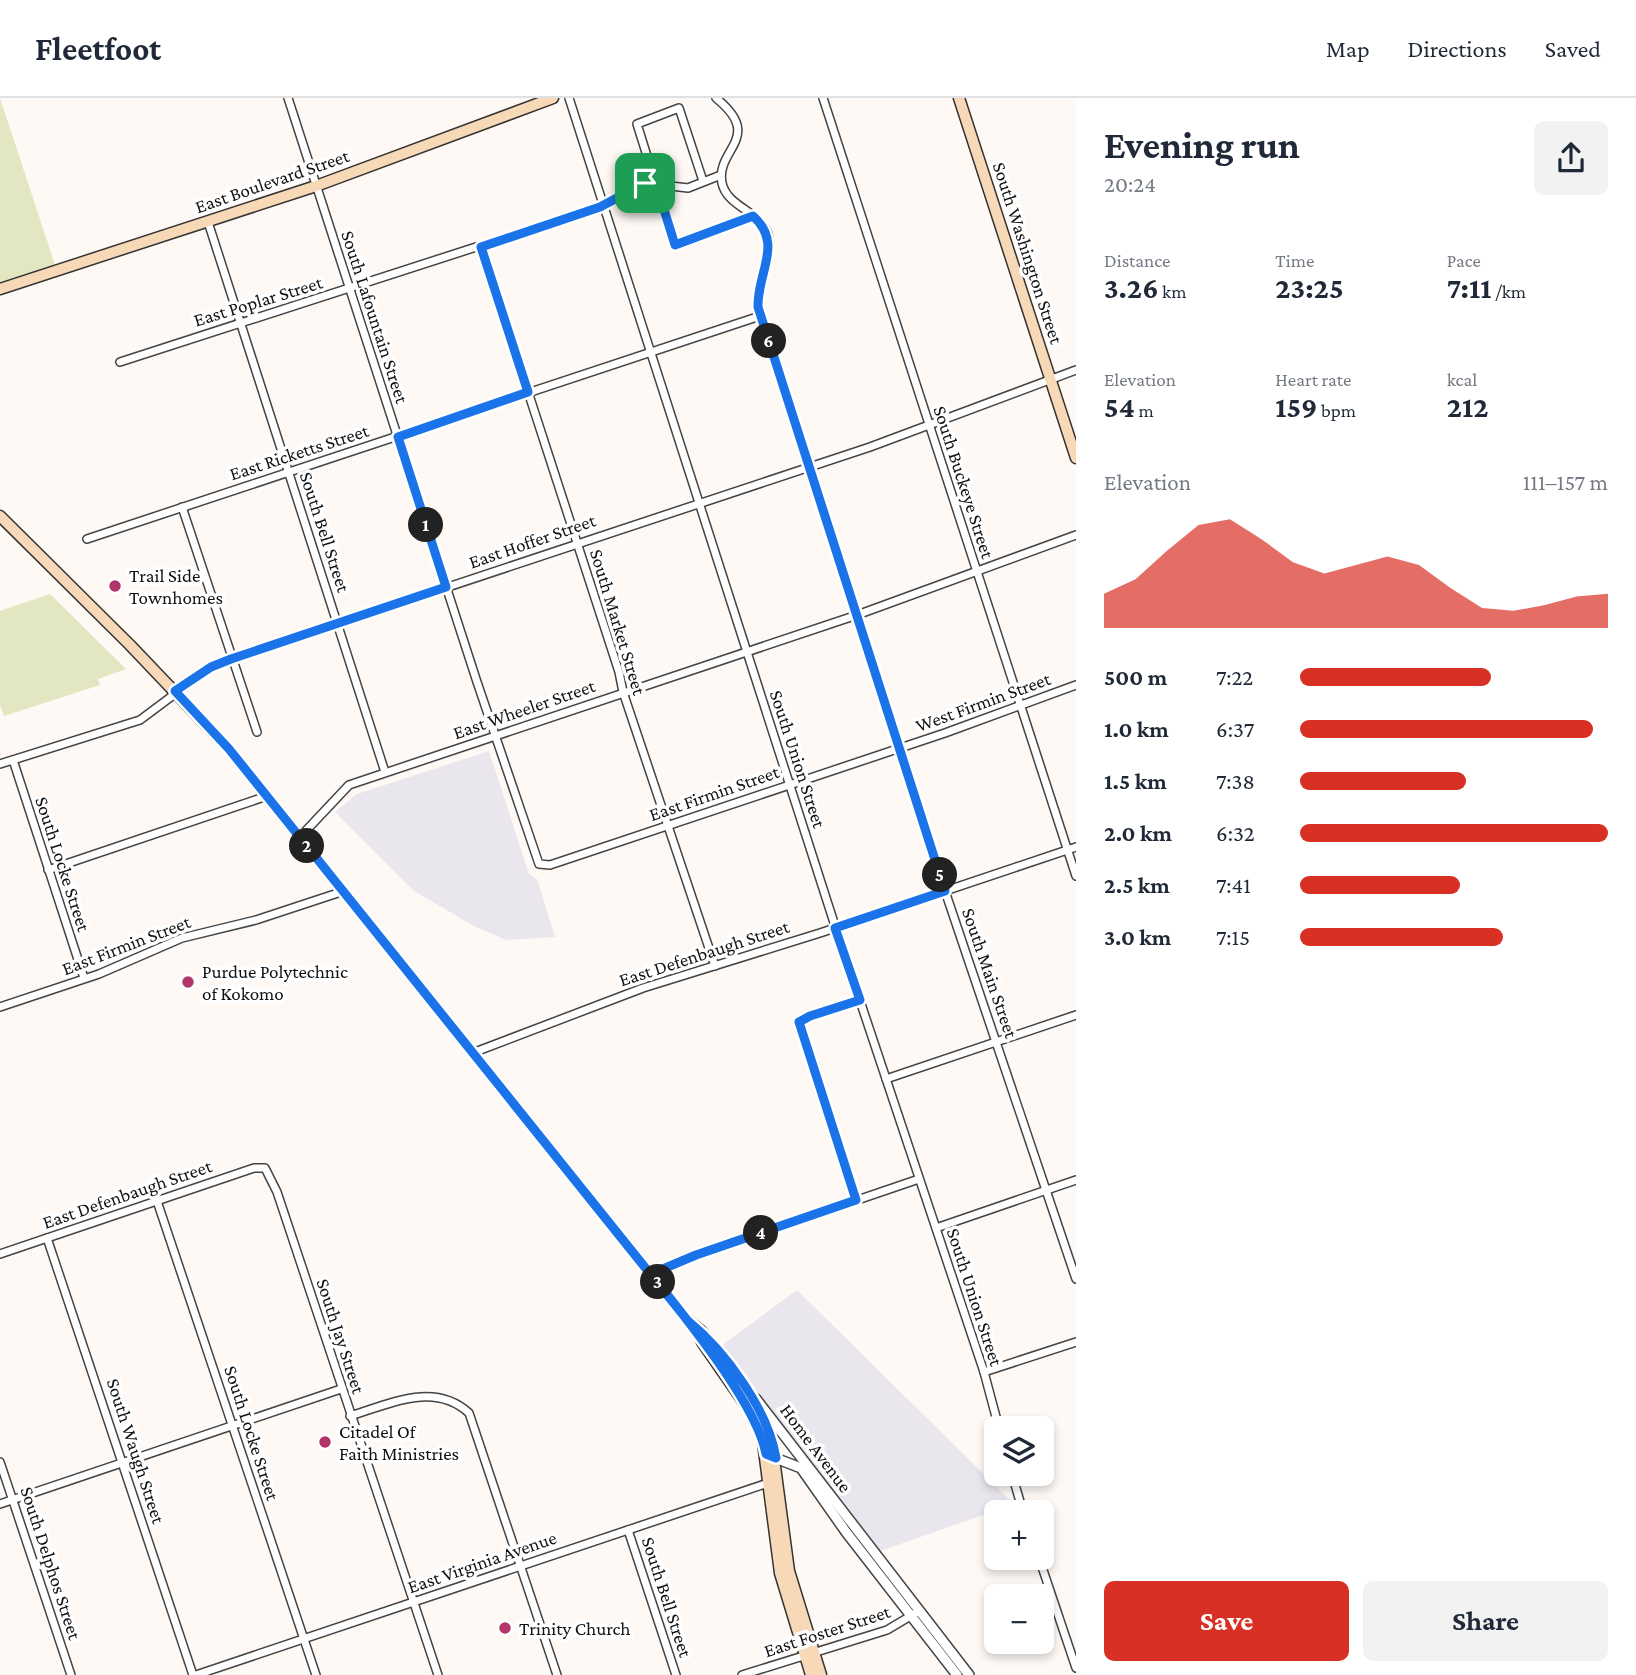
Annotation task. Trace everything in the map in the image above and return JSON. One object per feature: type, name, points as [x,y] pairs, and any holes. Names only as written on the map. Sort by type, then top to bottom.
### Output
[{"type":"main road","name":"East Boulevard Street","points":[[0,289],[316,186],[553,98]]},
{"type":"main road","name":"South Washington Street","points":[[959,98],[1076,458]]},
{"type":"main road","name":"Home Avenue","points":[[0,516],[175,691],[267,796],[475,1052],[688,1321],[701,1331],[748,1391]]},
{"type":"main road","points":[[688,1321],[754,1417],[771,1456]]},
{"type":"main road","points":[[748,1391],[770,1429],[774,1481],[789,1571],[809,1653],[811,1675]]},
{"type":"main road","points":[[809,1653],[821,1675]]},
{"type":"street","name":"South Lafountain Street","points":[[288,98],[446,587],[539,864]]},
{"type":"street","name":"South Union Street","points":[[569,98],[835,928],[984,1372],[996,1416]]},
{"type":"street","points":[[716,98],[731,110],[738,134],[721,175]]},
{"type":"street","name":"South Buckeye Street","points":[[823,98],[1076,876]]},
{"type":"street","points":[[703,181],[679,108],[637,124],[675,245],[753,216]]},
{"type":"street","name":"East Poplar Street","points":[[120,362],[600,207],[636,186],[656,184],[688,188],[721,175]]},
{"type":"street","name":"South Main Street","points":[[721,175],[728,196],[753,216],[769,236],[768,256],[757,288],[760,316],[945,891],[1076,1279]]},
{"type":"street","name":"South Bell Street","points":[[208,222],[385,772]]},
{"type":"street","name":"South Market Street","points":[[481,247],[620,672],[623,692],[715,966]]},
{"type":"street","name":"East Ricketts Street","points":[[87,539],[760,316]]},
{"type":"street","name":"East Hoffer Street","points":[[0,764],[140,720],[175,691],[211,667],[231,659],[929,426],[1076,369]]},
{"type":"street","points":[[182,507],[257,732]]},
{"type":"street","name":"East Wheeler Street","points":[[300,836],[349,785],[857,615],[1076,535]]},
{"type":"street","name":"West Firmin Street","points":[[900,748],[1076,685]]},
{"type":"street","name":"East Firmin Street","points":[[539,864],[550,865],[900,748]]},
{"type":"street","name":"South Locke Street","points":[[13,760],[84,978]]},
{"type":"street","points":[[48,870],[267,796]]},
{"type":"street","name":"East Defenbaugh Street","points":[[475,1052],[539,1026],[1076,847]]},
{"type":"street","name":"East Firmin Street","points":[[0,1007],[84,978],[182,938],[256,920],[344,891]]},
{"type":"street","points":[[856,1200],[799,1022],[860,1000]]},
{"type":"street","points":[[886,1079],[1076,1015]]},
{"type":"street","name":"East Defenbaugh Street","points":[[0,1254],[254,1167],[265,1168]]},
{"type":"street","name":"South Jay Street","points":[[265,1168],[277,1192],[438,1675]]},
{"type":"street","points":[[651,1274],[696,1255],[919,1179]]},
{"type":"street","points":[[936,1228],[1076,1180]]},
{"type":"street","name":"South Locke Street","points":[[157,1200],[316,1675]]},
{"type":"street","name":"South Waugh Street","points":[[47,1238],[195,1675]]},
{"type":"street","points":[[984,1372],[1076,1342]]},
{"type":"street","points":[[0,1504],[341,1389]]},
{"type":"street","name":"Home Avenue","points":[[748,1391],[769,1413],[957,1675]]},
{"type":"street","points":[[350,1416],[421,1395],[442,1397],[463,1408],[474,1424],[557,1675]]},
{"type":"street","name":"Home Avenue","points":[[771,1456],[801,1468],[915,1614],[969,1675]]},
{"type":"street","name":"South Delphos Street","points":[[0,1462],[71,1675]]},
{"type":"street","name":"East Virginia Avenue","points":[[195,1675],[774,1481]]},
{"type":"street","name":"South Bell Street","points":[[628,1530],[676,1675]]},
{"type":"street","points":[[1043,1570],[1076,1668]]},
{"type":"street","name":"East Foster Street","points":[[742,1675],[887,1630],[915,1614]]},
{"type":"shaded area","points":[[489,751],[529,874],[537,879],[555,937],[506,940],[474,926],[414,891],[335,812],[357,794]]},
{"type":"shaded area","points":[[797,1290],[984,1474],[984,1486],[996,1486],[1010,1500],[984,1500],[984,1514],[878,1552],[721,1346]]},
{"type":"green space","points":[[0,98],[57,271],[0,289]]},
{"type":"green space","points":[[50,594],[126,669],[98,679],[100,685],[4,716],[0,705],[0,611]]},
{"type":"place","name":"Trail Side Townhomes","points":[[115,586]]},
{"type":"place","name":"Purdue Polytechnic of Kokomo","points":[[188,982]]},
{"type":"place","name":"Citadel Of Faith Ministries","points":[[325,1442]]},
{"type":"place","name":"Trinity Church","points":[[505,1628]]},
{"type":"route","points":[[645,183],[603,203],[600,207],[481,247],[528,392],[398,437],[446,587],[231,659],[211,667],[175,691],[229,749],[475,1052],[688,1321],[701,1331],[748,1391],[764,1417],[774,1442],[776,1458],[766,1454],[754,1417],[688,1321],[651,1274],[696,1255],[856,1200],[799,1022],[860,1000],[835,928],[945,891],[758,307],[757,288],[768,256],[769,236],[763,225],[753,216],[675,245],[656,184],[645,183]]}]
